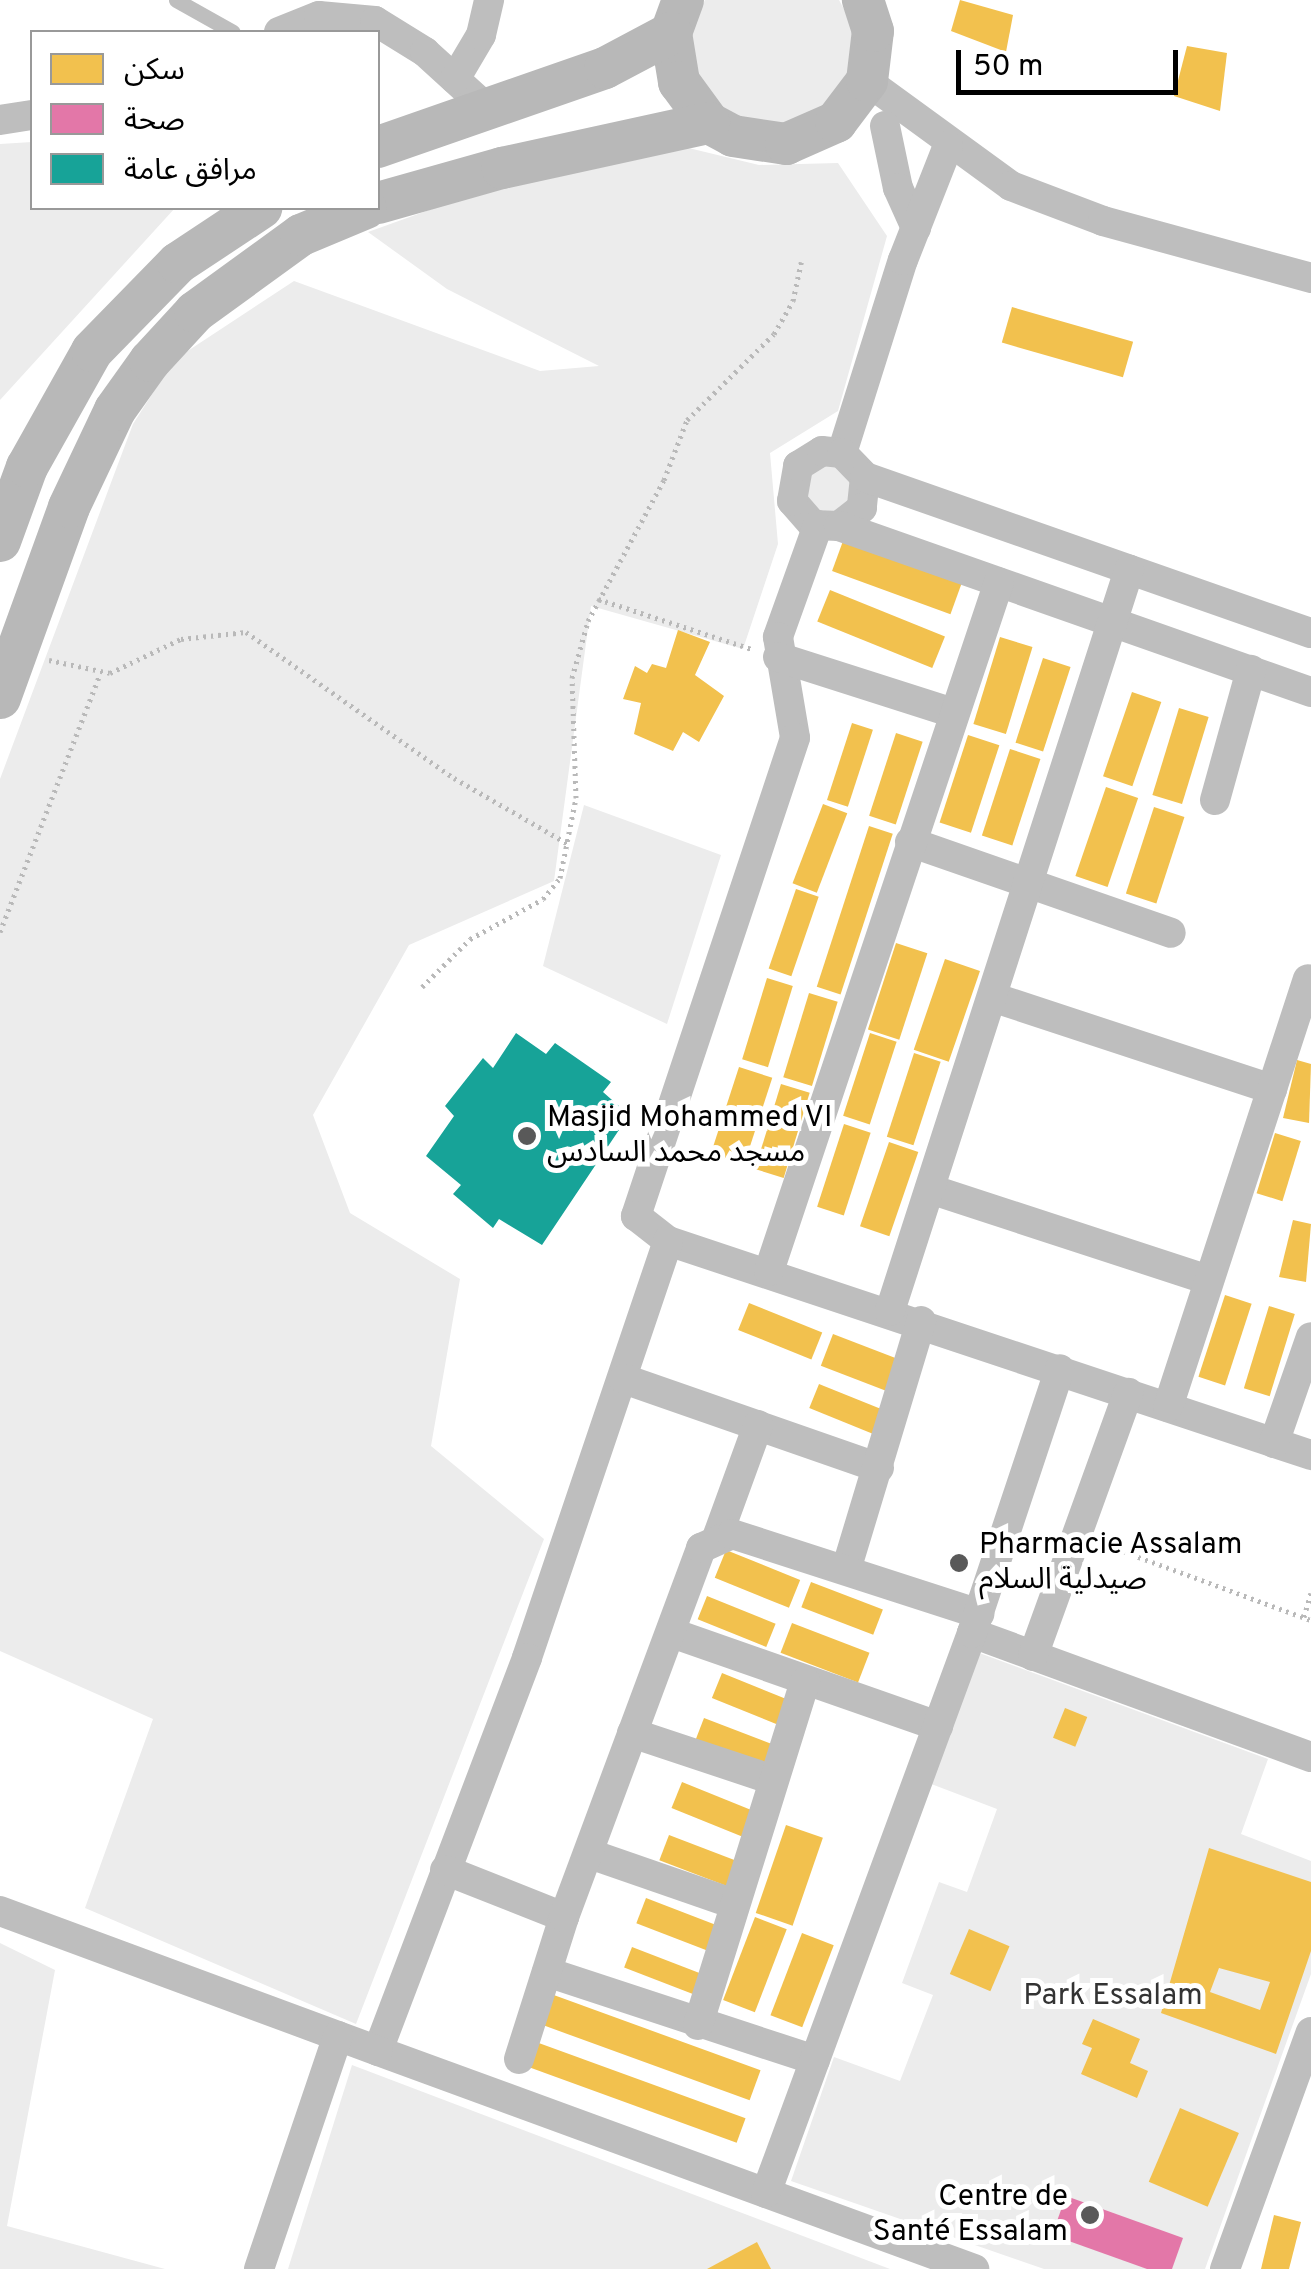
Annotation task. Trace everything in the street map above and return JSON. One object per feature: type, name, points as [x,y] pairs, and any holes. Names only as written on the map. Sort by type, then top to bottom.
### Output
[{"type":"main road","points":[[677,16],[679,82],[710,122],[746,140],[786,144],[836,122],[867,80],[873,32],[863,0]]},
{"type":"main road","points":[[380,147],[490,112],[605,68],[677,16]]},
{"type":"main road","points":[[380,203],[710,122]]},
{"type":"main road","points":[[0,541],[27,467],[92,351],[178,264],[258,210]]},
{"type":"main road","points":[[0,698],[69,507],[115,410],[150,361],[195,312],[301,235],[361,210]]},
{"type":"street","points":[[455,79],[481,35],[489,0]]},
{"type":"street","points":[[284,30],[319,16],[375,22],[455,79],[490,112]]},
{"type":"street","points":[[867,80],[938,137],[1011,186],[1103,222],[1311,278]]},
{"type":"street","points":[[0,120],[30,116]]},
{"type":"street","points":[[836,122],[884,126],[938,137]]},
{"type":"street","points":[[884,126],[898,188],[916,228]]},
{"type":"street","points":[[842,453],[916,228],[938,137]]},
{"type":"street","points":[[842,453],[865,477],[1311,633]]},
{"type":"street","points":[[842,453],[809,456],[792,478],[792,501],[828,526],[1311,692]]},
{"type":"street","points":[[865,477],[862,508],[828,526],[778,637],[778,657],[793,701],[795,738],[638,1201],[641,1226],[668,1241],[890,1311],[1311,1455]]},
{"type":"street","points":[[890,1311],[1129,570]]},
{"type":"street","points":[[769,1271],[999,582]]},
{"type":"street","points":[[778,657],[954,713]]},
{"type":"street","points":[[1215,800],[1251,670]]},
{"type":"street","points":[[910,842],[1171,933]]},
{"type":"street","points":[[1168,1407],[1308,979]]},
{"type":"street","points":[[992,997],[1272,1089]]},
{"type":"street","points":[[930,1189],[1210,1280]]},
{"type":"street","points":[[378,2051],[624,1379],[668,1241]]},
{"type":"street","points":[[846,1570],[921,1322]]},
{"type":"street","points":[[1274,1442],[1311,1337]]},
{"type":"street","points":[[766,2193],[976,1624],[1060,1369]]},
{"type":"street","points":[[624,1379],[879,1468]]},
{"type":"street","points":[[1033,1656],[1128,1393]]},
{"type":"street","points":[[519,2059],[564,1917],[701,1548],[718,1536],[758,1426]]},
{"type":"street","points":[[718,1536],[746,1538],[846,1570],[976,1624],[1033,1656],[1311,1756]]},
{"type":"street","points":[[672,1633],[938,1726]]},
{"type":"street","points":[[698,2026],[770,1779],[804,1682]]},
{"type":"street","points":[[632,1734],[770,1779]]},
{"type":"street","points":[[590,1854],[734,1904]]},
{"type":"street","points":[[445,1870],[564,1917]]},
{"type":"street","points":[[0,1911],[766,2193],[934,2262],[974,2269]]},
{"type":"street","points":[[547,1972],[698,2026],[815,2060]]},
{"type":"street","points":[[259,2269],[338,2036]]},
{"type":"street","points":[[1225,2269],[1309,2045]]},
{"type":"lane","points":[[176,0],[229,30]]},
{"type":"path","points":[[422,987],[470,939],[543,898],[560,878],[570,845],[576,798],[572,678],[598,599],[664,480],[688,420],[774,334],[793,301],[801,262]]},
{"type":"path","points":[[598,599],[778,657]]},
{"type":"path","points":[[17,650],[100,674],[181,639],[246,632],[454,778],[570,845]]},
{"type":"path","points":[[0,932],[100,674]]},
{"type":"path","points":[[1077,1535],[1307,1618],[1311,1593]]},
{"type":"green space","points":[[705,0],[839,0],[851,22],[854,52],[847,81],[829,105],[774,127],[744,122],[719,107],[700,83],[691,54],[693,24]]},
{"type":"green space","points":[[30,142],[30,210],[173,210],[0,400],[0,144]]},
{"type":"green space","points":[[672,144],[759,165],[838,163],[887,236],[838,411],[770,453],[778,544],[743,649],[591,606],[554,881],[409,945],[313,1115],[350,1213],[460,1279],[431,1446],[544,1539],[356,2024],[85,1908],[153,1719],[0,1651],[0,779],[133,424],[174,360],[294,281],[540,371],[599,366],[447,289],[368,232],[518,178]]},
{"type":"green space","points":[[829,463],[848,469],[857,497],[827,517],[805,499],[811,471]]},
{"type":"green space","points":[[584,805],[721,855],[667,1024],[543,966]]},
{"type":"green space","name":"Park Essalam","points":[[974,1651],[1268,1759],[1241,1834],[1311,1861],[1311,1974],[1205,2269],[1044,2269],[791,2181],[834,2057],[900,2081],[933,1995],[902,1983],[939,1882],[967,1892],[997,1809],[926,1782]]},
{"type":"green space","points":[[0,1943],[55,1970],[7,2226],[165,2269],[0,2269]]},
{"type":"green space","points":[[352,2065],[890,2269],[288,2269]]},
{"type":"building: سكن","points":[[960,0],[1013,15],[1006,52],[951,31]]},
{"type":"building: سكن","points":[[1187,46],[1227,53],[1220,111],[1174,96]]},
{"type":"building: سكن","points":[[1012,307],[1133,342],[1123,377],[1002,343]]},
{"type":"building: سكن","points":[[843,541],[961,584],[950,614],[832,571]]},
{"type":"building: سكن","points":[[830,590],[945,636],[932,668],[817,622]]},
{"type":"building: سكن","points":[[678,630],[710,642],[695,675],[724,696],[699,742],[683,732],[673,751],[634,734],[641,703],[623,699],[635,666],[647,673],[652,664],[666,668]]},
{"type":"building: سكن","points":[[1000,637],[1033,647],[1006,734],[973,724]]},
{"type":"building: سكن","points":[[1043,658],[1071,667],[1043,752],[1015,743]]},
{"type":"building: سكن","points":[[1132,692],[1161,702],[1132,786],[1103,776]]},
{"type":"building: سكن","points":[[1179,708],[1209,717],[1182,804],[1152,795]]},
{"type":"building: سكن","points":[[852,723],[873,730],[848,807],[827,800]]},
{"type":"building: سكن","points":[[896,733],[923,742],[896,824],[869,816]]},
{"type":"building: سكن","points":[[968,735],[999,745],[971,833],[940,822]]},
{"type":"building: سكن","points":[[1010,749],[1040,759],[1012,845],[982,836]]},
{"type":"building: سكن","points":[[1106,787],[1138,798],[1108,887],[1075,876]]},
{"type":"building: سكن","points":[[823,804],[847,813],[817,893],[793,883]]},
{"type":"building: سكن","points":[[1154,807],[1184,817],[1156,903],[1126,894]]},
{"type":"building: سكن","points":[[869,826],[893,834],[841,994],[817,987]]},
{"type":"building: سكن","points":[[796,889],[819,897],[791,976],[769,968]]},
{"type":"building: سكن","points":[[896,943],[927,953],[899,1040],[868,1030]]},
{"type":"building: سكن","points":[[945,959],[980,971],[949,1062],[914,1050]]},
{"type":"building: سكن","points":[[767,978],[793,986],[768,1067],[742,1059]]},
{"type":"building: سكن","points":[[809,993],[838,1002],[812,1086],[783,1077]]},
{"type":"building: سكن","points":[[870,1033],[897,1042],[870,1124],[843,1116]]},
{"type":"building: سكن","points":[[914,1053],[941,1062],[913,1145],[887,1137]]},
{"type":"building: سكن","points":[[1297,1060],[1311,1064],[1309,1123],[1283,1118]]},
{"type":"building: سكن","points":[[739,1067],[772,1078],[744,1165],[711,1154]]},
{"type":"building: سكن","points":[[781,1084],[810,1093],[784,1178],[755,1169]]},
{"type":"building: سكن","points":[[844,1124],[871,1133],[844,1215],[817,1207]]},
{"type":"building: سكن","points":[[1275,1133],[1301,1141],[1282,1201],[1257,1193]]},
{"type":"building: سكن","points":[[889,1142],[918,1152],[889,1236],[860,1226]]},
{"type":"building: سكن","points":[[1293,1220],[1311,1224],[1306,1282],[1279,1277]]},
{"type":"building: سكن","points":[[1225,1295],[1252,1304],[1225,1385],[1198,1377]]},
{"type":"building: سكن","points":[[749,1303],[822,1333],[811,1359],[738,1330]]},
{"type":"building: سكن","points":[[1269,1306],[1295,1314],[1270,1396],[1244,1388]]},
{"type":"building: سكن","points":[[833,1334],[906,1362],[894,1394],[821,1366]]},
{"type":"building: سكن","points":[[819,1384],[889,1412],[879,1436],[809,1408]]},
{"type":"building: سكن","points":[[726,1550],[800,1580],[789,1608],[715,1578]]},
{"type":"building: سكن","points":[[811,1582],[883,1610],[873,1635],[801,1607]]},
{"type":"building: سكن","points":[[707,1596],[776,1624],[766,1647],[698,1619]]},
{"type":"building: سكن","points":[[792,1623],[869,1653],[858,1683],[781,1653]]},
{"type":"building: سكن","points":[[722,1673],[792,1701],[782,1727],[712,1698]]},
{"type":"building: سكن","points":[[1065,1708],[1087,1717],[1075,1747],[1053,1738]]},
{"type":"building: سكن","points":[[704,1718],[773,1745],[764,1768],[695,1741]]},
{"type":"building: سكن","points":[[682,1782],[754,1811],[744,1837],[672,1808]]},
{"type":"building: سكن","points":[[786,1825],[823,1838],[793,1926],[756,1913]]},
{"type":"building: سكن","points":[[669,1835],[741,1863],[731,1888],[659,1860]]},
{"type":"building: سكن","points":[[1209,1848],[1311,1882],[1311,1951],[1276,2054],[1161,2013]],"holes":[[[1219,1968],[1270,1982],[1260,2010],[1210,1992]]]},
{"type":"building: سكن","points":[[646,1898],[721,1927],[711,1952],[636,1923]]},
{"type":"building: سكن","points":[[755,1917],[787,1929],[755,2012],[723,2000]]},
{"type":"building: سكن","points":[[969,1929],[1010,1946],[990,1991],[950,1974]]},
{"type":"building: سكن","points":[[802,1933],[834,1945],[802,2027],[770,2015]]},
{"type":"building: سكن","points":[[632,1947],[702,1974],[694,1994],[624,1968]]},
{"type":"building: سكن","points":[[551,1994],[761,2070],[750,2100],[540,2024]]},
{"type":"building: سكن","points":[[1093,2019],[1140,2039],[1130,2063],[1148,2071],[1137,2098],[1081,2074],[1092,2048],[1082,2044]]},
{"type":"building: سكن","points":[[536,2042],[746,2118],[737,2143],[527,2066]]},
{"type":"building: سكن","points":[[1180,2108],[1239,2133],[1208,2207],[1149,2182]]},
{"type":"building: سكن","points":[[1274,2215],[1301,2222],[1289,2269],[1261,2269]]},
{"type":"building: سكن","points":[[757,2242],[771,2269],[707,2269]]},
{"type":"building: صحة","name":"Centre de Santé Essalam","points":[[1066,2196],[1183,2238],[1172,2269],[1147,2269],[1052,2235]]},
{"type":"building: مرافق عامة","name":"Masjid Mohammed VI مسجد محمد السادس","points":[[516,1033],[546,1054],[555,1043],[611,1082],[603,1092],[629,1115],[542,1245],[499,1219],[493,1228],[453,1194],[461,1185],[426,1156],[454,1116],[445,1106],[483,1058],[493,1068]]},
{"type":"place","name":"Masjid Mohammed VI مسجد محمد السادس","points":[[527,1136]]},
{"type":"place","name":"Pharmacie Assalam صيدلية السلام","points":[[959,1563]]},
{"type":"place","name":"Centre de Santé Essalam","points":[[1090,2215]]}]
